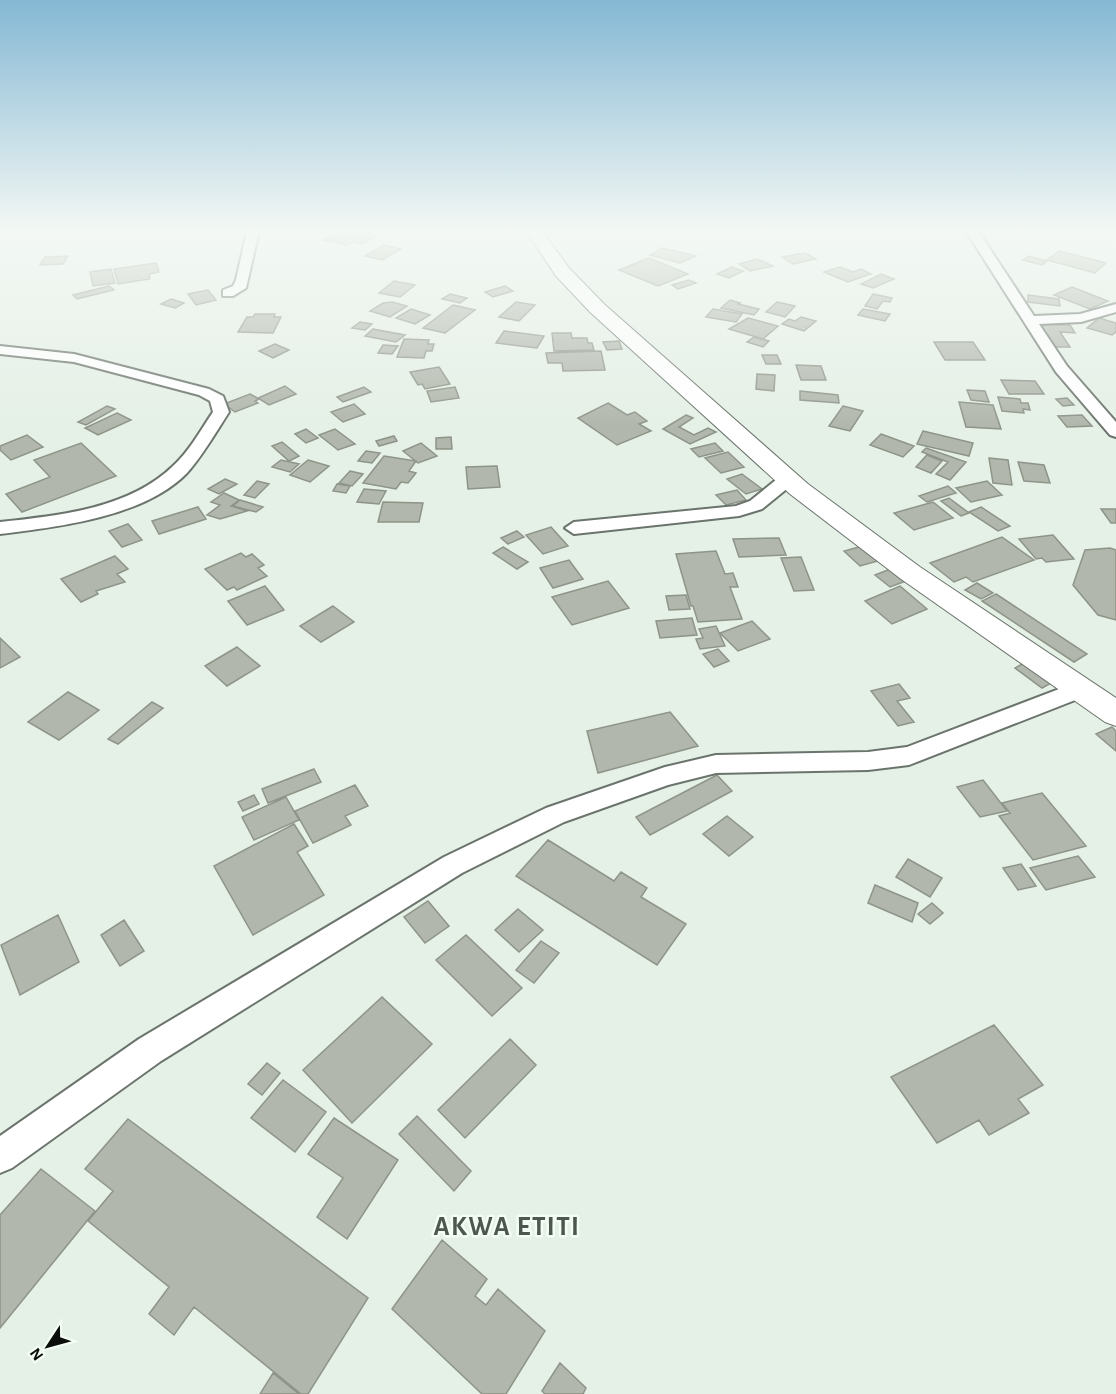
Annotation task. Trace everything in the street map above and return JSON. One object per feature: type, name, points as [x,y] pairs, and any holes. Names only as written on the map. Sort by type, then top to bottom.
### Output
[{"type":"main road","points":[[585,296],[788,479],[842,524],[1116,714]]},
{"type":"street","points":[[1014,296],[1061,369],[1116,432]]},
{"type":"street","points":[[1031,320],[1081,318],[1116,308]]},
{"type":"street","points":[[0,350],[74,358],[204,392],[217,399],[221,412],[176,474],[124,503],[84,516],[0,528]]},
{"type":"street","points":[[574,528],[739,511],[756,505],[788,479]]},
{"type":"street","points":[[0,1156],[150,1050],[453,865],[555,815],[665,776],[716,764],[868,761],[909,756],[1080,689]]},
{"type":"building","points":[[189,296],[213,296],[216,300],[196,305]]},
{"type":"building","points":[[447,296],[467,298],[460,303],[442,299]]},
{"type":"building","points":[[872,296],[892,298],[890,302],[883,301],[877,309],[865,306]]},
{"type":"building","points":[[1028,296],[1036,296],[1059,299],[1060,306],[1028,302]]},
{"type":"building","points":[[1057,296],[1095,296],[1108,301],[1090,309]]},
{"type":"building","points":[[171,299],[184,303],[175,308],[161,304]]},
{"type":"building","points":[[730,300],[759,309],[754,315],[721,308]]},
{"type":"building","points":[[392,302],[407,306],[390,317],[370,311],[383,303]]},
{"type":"building","points":[[516,302],[535,305],[519,321],[499,317]]},
{"type":"building","points":[[777,302],[795,306],[785,317],[766,312]]},
{"type":"building","points":[[453,305],[475,310],[445,333],[423,328]]},
{"type":"building","points":[[411,309],[430,315],[415,324],[396,318]]},
{"type":"building","points":[[713,309],[742,314],[736,322],[706,317]]},
{"type":"building","points":[[863,309],[890,314],[885,321],[858,315]]},
{"type":"building","points":[[255,314],[275,314],[274,317],[281,317],[273,333],[238,332],[247,317],[253,317]]},
{"type":"building","points":[[801,317],[816,321],[804,331],[782,324],[789,319],[795,321]]},
{"type":"building","points":[[748,318],[778,326],[763,339],[729,329]]},
{"type":"building","points":[[1099,318],[1116,323],[1116,332],[1112,335],[1087,328]]},
{"type":"building","points":[[360,322],[372,324],[365,330],[352,328]]},
{"type":"building","points":[[1036,324],[1070,325],[1075,333],[1060,332],[1070,347],[1051,347]]},
{"type":"building","points":[[373,329],[405,335],[396,342],[365,336]]},
{"type":"building","points":[[504,331],[544,336],[537,348],[496,343]]},
{"type":"building","points":[[552,333],[571,333],[572,338],[587,338],[594,350],[554,351]]},
{"type":"building","points":[[754,337],[769,341],[763,347],[747,342]]},
{"type":"building","points":[[404,339],[429,340],[428,344],[434,344],[432,351],[426,351],[424,358],[397,357]]},
{"type":"building","points":[[619,341],[622,349],[607,350],[603,342]]},
{"type":"building","points":[[934,342],[973,342],[985,360],[945,360]]},
{"type":"building","points":[[275,344],[289,350],[273,358],[259,351]]},
{"type":"building","points":[[383,345],[398,346],[392,354],[378,353]]},
{"type":"building","points":[[601,351],[605,370],[563,371],[562,363],[548,363],[546,353]]},
{"type":"building","points":[[762,355],[777,355],[781,364],[766,364]]},
{"type":"building","points":[[796,365],[821,366],[826,380],[801,380]]},
{"type":"building","points":[[439,367],[450,384],[425,389],[422,384],[418,385],[410,372]]},
{"type":"building","points":[[757,374],[775,375],[774,391],[756,389]]},
{"type":"building","points":[[1001,380],[1035,381],[1044,394],[1009,394]]},
{"type":"building","points":[[285,386],[296,394],[269,405],[258,398]]},
{"type":"building","points":[[364,387],[371,392],[343,402],[337,397]]},
{"type":"building","points":[[455,387],[459,398],[431,402],[427,391]]},
{"type":"building","points":[[967,390],[985,391],[989,402],[971,400]]},
{"type":"building","points":[[800,391],[838,395],[839,403],[800,400]]},
{"type":"building","points":[[250,394],[259,399],[255,401],[258,403],[235,412],[224,404]]},
{"type":"building","points":[[998,397],[1020,399],[1021,403],[1028,403],[1030,410],[1023,409],[1024,413],[1002,411]]},
{"type":"building","points":[[1067,398],[1074,405],[1063,406],[1056,399]]},
{"type":"building","points":[[959,402],[993,405],[1001,429],[966,427]]},
{"type":"building","points":[[608,403],[627,415],[635,412],[647,421],[639,424],[651,431],[617,445],[578,418]]},
{"type":"building","points":[[354,404],[365,414],[343,422],[331,412]]},
{"type":"building","points":[[107,406],[115,409],[86,425],[78,422]]},
{"type":"building","points":[[843,406],[863,411],[850,431],[829,426]]},
{"type":"building","points":[[117,413],[131,420],[98,435],[85,428]]},
{"type":"building","points":[[686,415],[693,418],[679,427],[694,435],[708,428],[716,432],[690,444],[663,429]]},
{"type":"building","points":[[1082,415],[1092,426],[1067,427],[1058,416]]},
{"type":"building","points":[[306,429],[318,438],[306,443],[295,434]]},
{"type":"building","points":[[335,429],[355,444],[338,450],[319,435]]},
{"type":"building","points":[[923,431],[973,443],[969,456],[917,444]]},
{"type":"building","points":[[881,434],[914,446],[903,457],[870,445]]},
{"type":"building","points":[[27,435],[43,447],[11,460],[0,450],[0,446]]},
{"type":"building","points":[[394,436],[397,441],[379,446],[376,441]]},
{"type":"building","points":[[451,437],[452,449],[436,449],[436,438]]},
{"type":"building","points":[[282,442],[299,456],[289,461],[272,446]]},
{"type":"building","points":[[81,443],[116,476],[22,512],[6,494],[50,477],[34,460]]},
{"type":"building","points":[[421,443],[437,456],[418,463],[403,451]]},
{"type":"building","points":[[715,443],[723,451],[699,457],[691,449]]},
{"type":"building","points":[[926,448],[966,462],[950,480],[936,474],[948,462],[922,452]]},
{"type":"building","points":[[366,451],[380,453],[372,463],[358,461]]},
{"type":"building","points":[[728,452],[744,467],[721,473],[705,458]]},
{"type":"building","points":[[927,455],[942,461],[931,473],[916,467]]},
{"type":"building","points":[[384,456],[416,461],[409,471],[416,473],[408,483],[401,482],[396,489],[363,483]]},
{"type":"building","points":[[989,458],[1008,460],[1012,485],[993,483]]},
{"type":"building","points":[[281,460],[299,464],[290,472],[272,467]]},
{"type":"building","points":[[308,460],[329,466],[310,482],[290,475]]},
{"type":"building","points":[[1018,462],[1044,465],[1050,483],[1024,481]]},
{"type":"building","points":[[497,466],[500,487],[468,489],[466,467]]},
{"type":"building","points":[[350,471],[363,474],[352,486],[339,483]]},
{"type":"building","points":[[742,474],[762,489],[746,494],[727,479]]},
{"type":"building","points":[[225,479],[237,484],[219,494],[208,489]]},
{"type":"building","points":[[257,481],[269,484],[255,498],[244,495]]},
{"type":"building","points":[[987,481],[1002,495],[971,502],[956,488]]},
{"type":"building","points":[[337,484],[350,486],[346,493],[333,491]]},
{"type":"building","points":[[948,486],[956,493],[927,502],[919,496]]},
{"type":"building","points":[[364,489],[386,491],[379,504],[357,502]]},
{"type":"building","points":[[737,490],[746,500],[726,505],[716,495]]},
{"type":"building","points":[[224,493],[239,500],[231,506],[247,511],[220,519],[207,515],[220,505],[211,502]]},
{"type":"building","points":[[949,498],[969,513],[961,516],[941,501]]},
{"type":"building","points":[[240,500],[263,507],[256,512],[233,506]]},
{"type":"building","points":[[383,502],[423,503],[419,522],[378,522]]},
{"type":"building","points":[[933,502],[953,518],[914,530],[894,513]]},
{"type":"building","points":[[198,507],[206,519],[159,534],[152,521]]},
{"type":"building","points":[[981,507],[1010,526],[998,531],[969,512]]},
{"type":"building","points":[[1101,509],[1116,509],[1116,523],[1111,523]]},
{"type":"building","points":[[128,524],[142,540],[122,547],[109,531]]},
{"type":"building","points":[[551,527],[568,546],[543,554],[526,535]]},
{"type":"building","points":[[517,531],[524,537],[508,544],[501,538]]},
{"type":"building","points":[[1053,535],[1074,559],[1046,562],[1042,558],[1036,559],[1019,539]]},
{"type":"building","points":[[1002,537],[1034,560],[973,582],[966,577],[954,582],[930,563]]},
{"type":"building","points":[[779,538],[786,555],[739,557],[733,539]]},
{"type":"building","points":[[862,546],[878,561],[860,566],[844,551]]},
{"type":"building","points":[[503,547],[528,562],[517,569],[493,553]]},
{"type":"building","points":[[1110,548],[1116,550],[1116,620],[1098,615],[1073,585],[1085,550]]},
{"type":"building","points":[[716,551],[725,574],[733,573],[738,587],[730,587],[742,619],[698,622],[676,554]]},
{"type":"building","points":[[241,553],[246,557],[252,554],[264,565],[258,568],[267,576],[237,590],[234,587],[227,590],[205,569]]},
{"type":"building","points":[[115,556],[128,569],[117,574],[125,582],[96,591],[98,594],[81,602],[61,579]]},
{"type":"building","points":[[801,557],[814,590],[794,591],[781,558]]},
{"type":"building","points":[[569,560],[583,579],[553,588],[540,568]]},
{"type":"building","points":[[890,569],[906,581],[890,587],[875,575]]},
{"type":"building","points":[[608,581],[629,608],[572,625],[552,597]]},
{"type":"building","points":[[977,583],[993,593],[981,599],[965,590]]},
{"type":"building","points":[[265,586],[284,610],[247,625],[228,601]]},
{"type":"building","points":[[900,586],[927,609],[892,624],[865,601]]},
{"type":"building","points":[[996,594],[1087,654],[1074,662],[982,601]]},
{"type":"building","points":[[686,595],[690,609],[669,610],[666,596]]},
{"type":"building","points":[[333,606],[354,622],[321,642],[300,626]]},
{"type":"building","points":[[692,618],[697,635],[660,638],[656,621]]},
{"type":"building","points":[[752,621],[770,639],[738,651],[720,633]]},
{"type":"building","points":[[716,626],[725,646],[700,649],[696,639],[703,638],[699,629]]},
{"type":"building","points":[[0,638],[20,657],[0,668]]},
{"type":"building","points":[[237,647],[260,666],[227,686],[205,666]]},
{"type":"building","points":[[718,649],[729,661],[714,667],[703,654]]},
{"type":"building","points":[[1028,661],[1055,681],[1042,688],[1015,668]]},
{"type":"building","points":[[899,684],[910,698],[897,701],[914,722],[898,726],[871,691]]},
{"type":"building","points":[[68,692],[99,710],[59,740],[28,722]]},
{"type":"building","points":[[152,702],[163,708],[118,744],[108,739]]},
{"type":"building","points":[[670,712],[698,746],[598,773],[587,731]]},
{"type":"building","points":[[1112,727],[1116,731],[1116,751],[1096,734]]},
{"type":"building","points":[[314,769],[321,782],[268,803],[262,789]]},
{"type":"building","points":[[717,775],[732,791],[650,835],[636,817]]},
{"type":"building","points":[[983,780],[1007,811],[980,817],[957,787]]},
{"type":"building","points":[[355,785],[368,806],[345,816],[351,825],[313,843],[295,811]]},
{"type":"building","points":[[1042,793],[1086,846],[1033,860],[999,816],[1010,813],[1002,803]]},
{"type":"building","points":[[254,795],[259,804],[243,811],[238,802]]},
{"type":"building","points":[[286,797],[299,820],[254,840],[242,817]]},
{"type":"building","points":[[727,816],[753,837],[729,856],[703,834]]},
{"type":"building","points":[[294,824],[308,846],[297,852],[324,895],[253,935],[214,866]]},
{"type":"building","points":[[548,840],[614,881],[621,872],[647,888],[641,897],[686,924],[657,965],[516,876]]},
{"type":"building","points":[[1078,856],[1095,877],[1046,890],[1030,868]]},
{"type":"building","points":[[908,859],[942,878],[930,897],[896,877]]},
{"type":"building","points":[[1021,864],[1036,886],[1018,890],[1003,868]]},
{"type":"building","points":[[875,885],[918,903],[912,922],[868,903]]},
{"type":"building","points":[[428,901],[449,926],[425,943],[404,917]]},
{"type":"building","points":[[932,903],[943,913],[930,924],[918,914]]},
{"type":"building","points":[[518,909],[543,930],[519,952],[495,930]]},
{"type":"building","points":[[58,915],[79,962],[20,995],[1,945]]},
{"type":"building","points":[[124,920],[144,951],[120,966],[101,935]]},
{"type":"building","points":[[466,935],[522,988],[492,1016],[436,960]]},
{"type":"building","points":[[541,941],[559,953],[534,983],[516,970]]},
{"type":"building","points":[[382,997],[432,1044],[352,1123],[303,1070]]},
{"type":"building","points":[[994,1025],[1043,1085],[1018,1099],[1029,1113],[989,1135],[979,1120],[937,1143],[891,1077]]},
{"type":"building","points":[[510,1039],[536,1065],[465,1138],[438,1110]]},
{"type":"building","points":[[267,1063],[280,1073],[262,1095],[248,1084]]},
{"type":"building","points":[[283,1080],[326,1112],[295,1152],[251,1118]]},
{"type":"building","points":[[417,1116],[471,1171],[454,1191],[399,1134]]},
{"type":"building","points":[[334,1118],[398,1160],[347,1239],[317,1217],[343,1178],[308,1154]]},
{"type":"building","points":[[128,1119],[368,1298],[308,1394],[301,1394],[194,1307],[174,1335],[149,1314],[169,1287],[88,1221],[113,1191],[85,1169]]},
{"type":"building","points":[[41,1169],[95,1211],[0,1328],[0,1215]]},
{"type":"building","points":[[442,1240],[487,1279],[475,1296],[486,1305],[498,1289],[545,1331],[506,1394],[482,1394],[392,1309]]},
{"type":"building","points":[[560,1363],[586,1388],[583,1394],[545,1394],[542,1391]]},
{"type":"building","points":[[273,1373],[299,1394],[260,1394]]},
{"type":"district","name":"AKWA ETITI","points":[[507,1226]]}]
